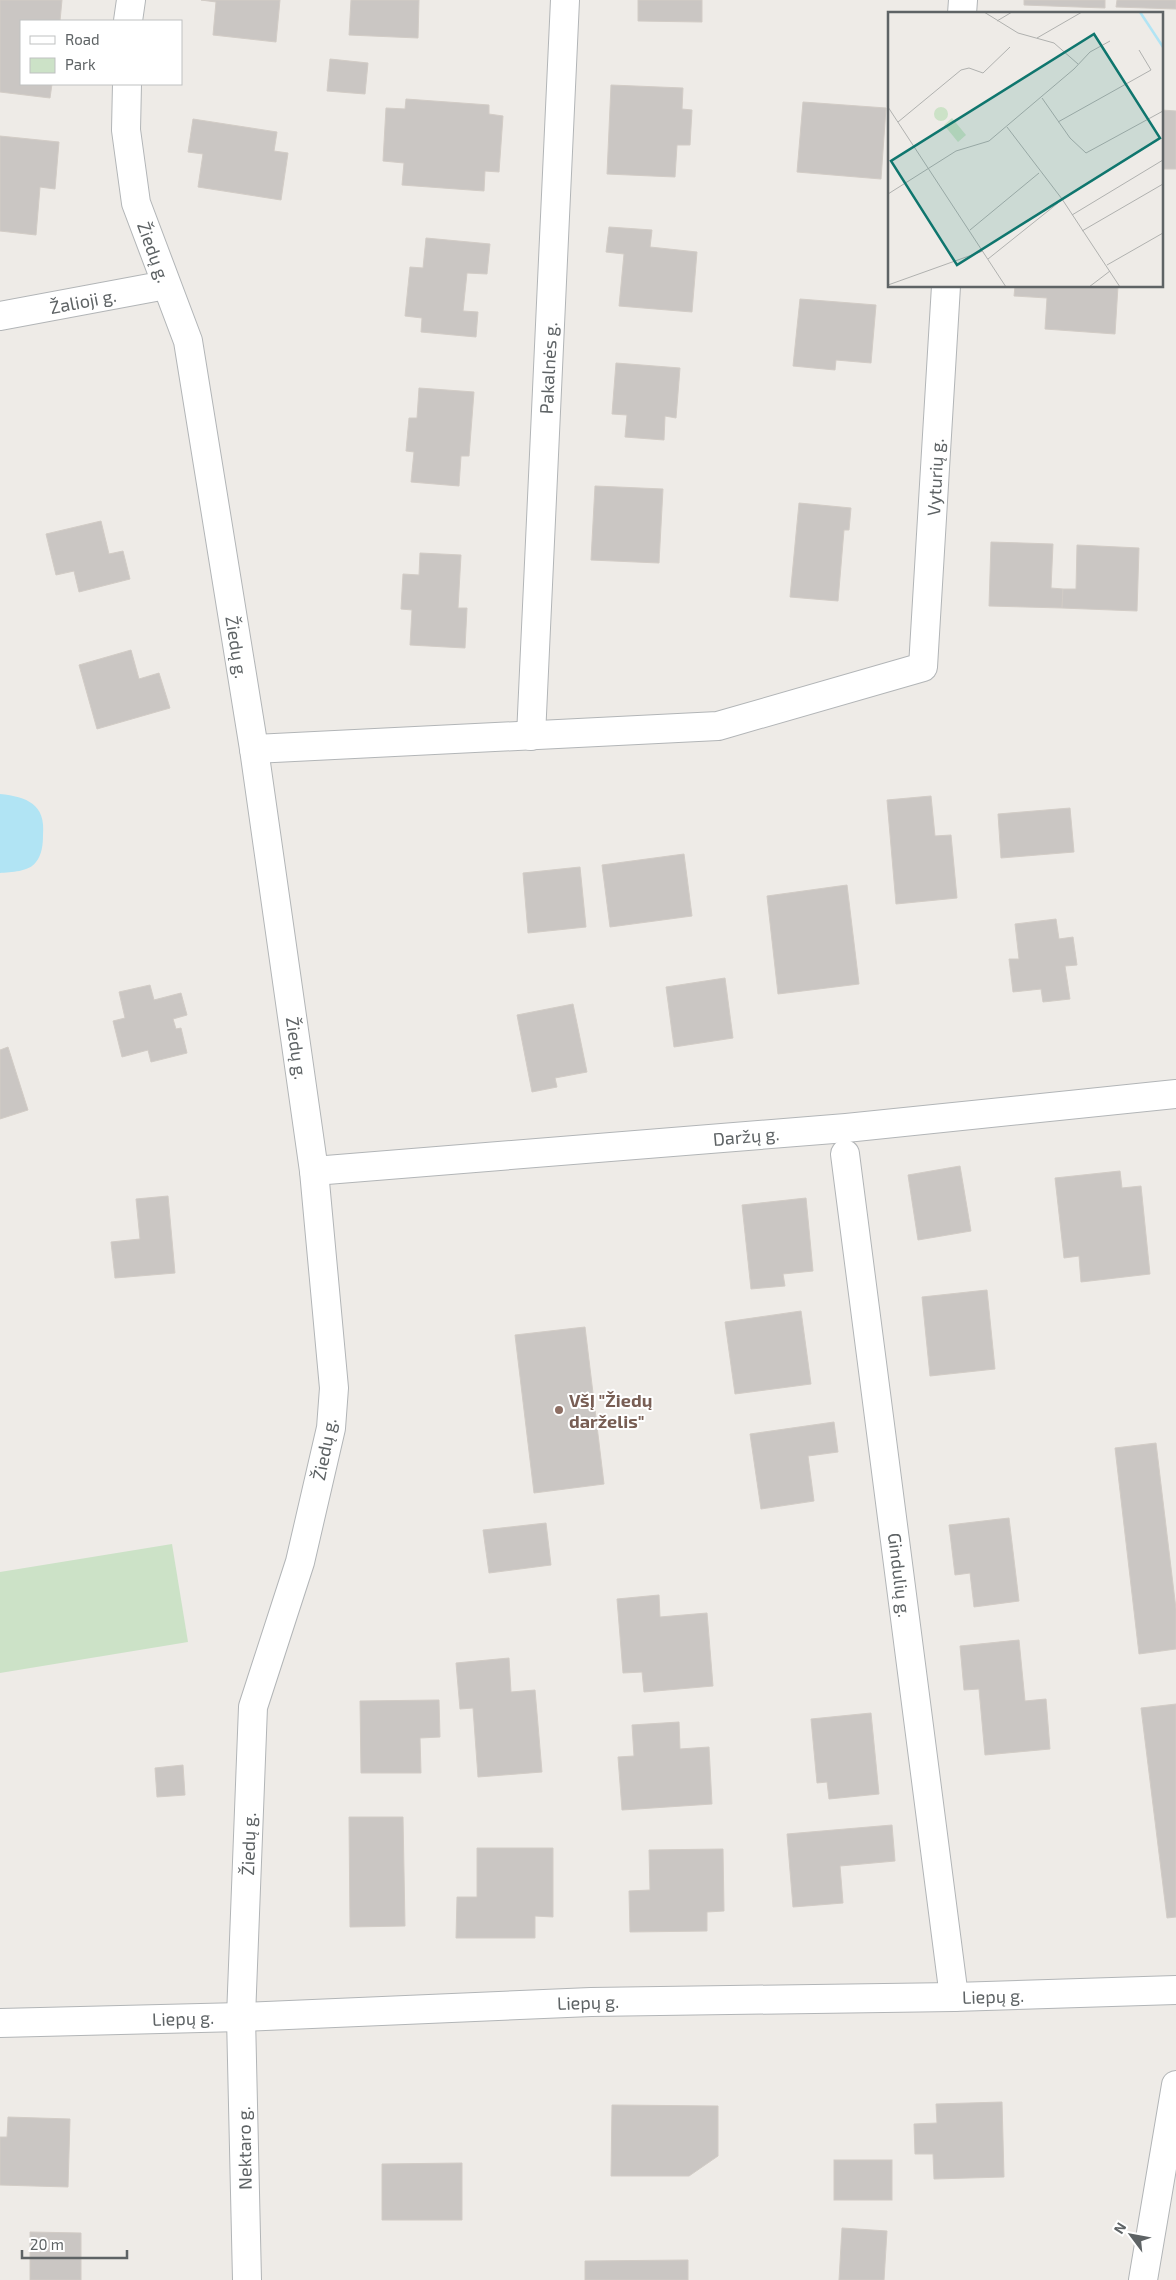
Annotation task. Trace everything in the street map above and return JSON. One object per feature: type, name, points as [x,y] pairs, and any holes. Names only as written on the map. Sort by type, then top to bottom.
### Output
[{"type":"street","points":[[128,20],[130,0]]},
{"type":"street","name":"Pakalnės g.","points":[[531,736],[565,0]]},
{"type":"street","name":"Žiedų g.","points":[[127,85],[126,130],[136,203],[188,341],[254,749],[314,1171],[334,1388],[331,1428],[300,1562],[253,1707],[241,2016]]},
{"type":"street","name":"Žalioji g.","points":[[0,316],[166,285]]},
{"type":"street","name":"Vyturių g.","points":[[531,736],[718,726],[924,668],[946,288]]},
{"type":"street","points":[[254,749],[531,736]]},
{"type":"street","name":"Daržų g.","points":[[314,1171],[846,1128],[1176,1094]]},
{"type":"street","name":"Gindulių g.","points":[[845,1154],[954,1997]]},
{"type":"street","name":"Liepų g.","points":[[0,2023],[241,2016],[592,2002],[954,1997],[1176,1990]]},
{"type":"street","name":"Nektaro g.","points":[[241,2016],[247,2280]]},
{"type":"street","points":[[1143,2280],[1176,2086]]},
{"type":"green space","points":[[172,1544],[188,1642],[0,1673],[0,1572]]},
{"type":"water","points":[[0,794],[26,800],[38,809],[41,816],[43,835],[41,853],[33,865],[24,870],[0,873]]},
{"type":"building","points":[[0,0],[62,0],[60,20],[20,20],[20,85],[52,85],[50,98],[0,92]]},
{"type":"building","points":[[201,0],[280,0],[276,42],[213,35],[216,2]]},
{"type":"building","points":[[351,0],[419,0],[418,38],[349,35]]},
{"type":"building","points":[[638,0],[702,0],[702,22],[638,21]]},
{"type":"building","points":[[1024,0],[1105,0],[1105,8],[1024,5]]},
{"type":"building","points":[[1117,0],[1176,0],[1176,9],[1116,7]]},
{"type":"building","points":[[330,59],[368,63],[365,94],[327,91]]},
{"type":"building","points":[[611,85],[683,88],[682,109],[692,110],[690,145],[677,145],[675,177],[607,174]]},
{"type":"building","points":[[406,99],[489,105],[489,114],[503,116],[499,172],[485,171],[484,191],[402,185],[404,163],[383,161],[386,108],[405,109]]},
{"type":"building","points":[[803,102],[886,108],[881,179],[797,172]]},
{"type":"building","points":[[1164,110],[1176,111],[1176,169],[1164,169]]},
{"type":"building","points":[[193,119],[277,132],[274,151],[288,153],[281,200],[198,187],[203,154],[188,152]]},
{"type":"building","points":[[0,136],[59,142],[55,189],[40,187],[36,235],[0,231]]},
{"type":"building","points":[[609,227],[652,230],[650,247],[697,252],[692,312],[619,306],[624,254],[606,252]]},
{"type":"building","points":[[426,238],[490,244],[487,274],[467,273],[463,311],[478,312],[476,337],[421,332],[422,318],[405,316],[410,267],[423,268]]},
{"type":"building","points":[[1015,288],[1118,288],[1115,334],[1045,329],[1047,298],[1014,296]]},
{"type":"building","points":[[800,299],[876,305],[871,363],[836,360],[835,370],[793,366]]},
{"type":"building","points":[[616,363],[680,368],[676,418],[665,416],[664,440],[625,437],[627,415],[612,414]]},
{"type":"building","points":[[419,388],[474,392],[469,456],[461,456],[459,486],[411,482],[414,452],[406,451],[409,418],[417,418]]},
{"type":"building","points":[[595,486],[663,489],[659,563],[591,560]]},
{"type":"building","points":[[799,503],[851,508],[849,530],[844,530],[838,601],[790,597]]},
{"type":"building","points":[[101,521],[109,554],[123,551],[130,579],[79,592],[74,571],[56,575],[46,534]]},
{"type":"building","points":[[991,542],[1053,544],[1051,588],[1063,589],[1062,608],[989,606]]},
{"type":"building","points":[[1077,545],[1139,548],[1137,611],[1062,608],[1063,589],[1076,589]]},
{"type":"building","points":[[420,553],[461,555],[458,608],[467,608],[465,648],[410,645],[412,610],[401,609],[403,574],[419,575]]},
{"type":"building","points":[[131,650],[139,679],[159,673],[170,708],[97,729],[79,665]]},
{"type":"building","points":[[931,796],[935,836],[951,835],[957,898],[896,904],[887,800]]},
{"type":"building","points":[[1070,808],[1074,852],[1001,858],[998,814]]},
{"type":"building","points":[[684,854],[692,916],[610,927],[602,865]]},
{"type":"building","points":[[580,867],[586,927],[528,933],[523,873]]},
{"type":"building","points":[[847,885],[859,984],[778,994],[767,896]]},
{"type":"building","points":[[1056,919],[1059,939],[1073,937],[1077,965],[1065,966],[1070,999],[1043,1002],[1041,989],[1013,992],[1009,959],[1019,959],[1015,924]]},
{"type":"building","points":[[725,978],[733,1038],[674,1047],[666,987]]},
{"type":"building","points":[[150,985],[154,1000],[181,993],[187,1015],[173,1019],[176,1029],[181,1028],[187,1053],[151,1062],[148,1050],[122,1057],[113,1021],[125,1018],[119,992]]},
{"type":"building","points":[[573,1004],[587,1072],[555,1078],[557,1087],[532,1092],[517,1015]]},
{"type":"building","points":[[8,1047],[28,1110],[0,1119],[0,1050]]},
{"type":"building","points":[[960,1166],[971,1231],[918,1240],[908,1175]]},
{"type":"building","points":[[1120,1171],[1122,1188],[1141,1186],[1150,1274],[1081,1282],[1079,1256],[1064,1258],[1055,1178]]},
{"type":"building","points":[[168,1196],[175,1273],[115,1278],[111,1242],[140,1239],[136,1199]]},
{"type":"building","points":[[806,1198],[813,1271],[783,1274],[785,1286],[751,1289],[742,1205]]},
{"type":"building","points":[[987,1290],[995,1369],[930,1376],[922,1297]]},
{"type":"building","points":[[801,1311],[811,1384],[735,1394],[725,1322]]},
{"type":"building","name":"VšĮ \"Žiedų darželis\"","points":[[585,1327],[604,1484],[534,1493],[515,1335]]},
{"type":"building","points":[[834,1422],[838,1452],[808,1456],[814,1501],[761,1509],[750,1434]]},
{"type":"building","points":[[1156,1443],[1176,1609],[1176,1649],[1139,1654],[1115,1448]]},
{"type":"building","points":[[1009,1518],[1019,1601],[974,1607],[970,1573],[955,1575],[949,1525]]},
{"type":"building","points":[[546,1523],[551,1565],[489,1573],[483,1530]]},
{"type":"building","points":[[659,1595],[660,1617],[707,1613],[713,1686],[644,1692],[642,1672],[623,1673],[617,1599]]},
{"type":"building","points":[[1019,1640],[1025,1701],[1046,1699],[1050,1749],[985,1755],[979,1689],[964,1690],[960,1646]]},
{"type":"building","points":[[509,1658],[511,1692],[535,1690],[542,1772],[478,1777],[473,1708],[460,1709],[456,1663]]},
{"type":"building","points":[[439,1700],[440,1737],[420,1738],[421,1773],[361,1773],[360,1701]]},
{"type":"building","points":[[1176,1704],[1176,1917],[1167,1918],[1141,1708]]},
{"type":"building","points":[[871,1713],[879,1794],[829,1799],[827,1782],[817,1783],[811,1719]]},
{"type":"building","points":[[679,1722],[680,1749],[709,1747],[712,1804],[622,1810],[618,1757],[634,1756],[632,1725]]},
{"type":"building","points":[[183,1765],[185,1795],[157,1797],[155,1768]]},
{"type":"building","points":[[349,1817],[403,1817],[405,1926],[350,1927]]},
{"type":"building","points":[[892,1825],[895,1861],[840,1866],[843,1903],[793,1907],[787,1834]]},
{"type":"building","points":[[477,1848],[553,1848],[553,1917],[535,1916],[535,1938],[456,1938],[457,1897],[477,1897]]},
{"type":"building","points":[[723,1849],[724,1911],[707,1912],[707,1931],[630,1932],[629,1891],[650,1890],[649,1850]]},
{"type":"building","points":[[1002,2102],[1004,2177],[934,2179],[933,2154],[915,2154],[914,2124],[937,2123],[936,2104]]},
{"type":"building","points":[[612,2105],[718,2106],[718,2156],[689,2176],[611,2176]]},
{"type":"building","points":[[8,2117],[70,2119],[68,2187],[0,2185],[0,2137],[7,2137]]},
{"type":"building","points":[[834,2160],[892,2160],[892,2200],[834,2200]]},
{"type":"building","points":[[462,2163],[462,2220],[382,2220],[382,2164]]},
{"type":"building","points":[[842,2228],[887,2231],[884,2280],[839,2280]]},
{"type":"building","points":[[30,2232],[81,2233],[81,2280],[30,2280]]},
{"type":"building","points":[[688,2260],[688,2280],[585,2280],[585,2261]]},
{"type":"place","name":"VšĮ \"Žiedų darželis\"","points":[[559,1410]]}]
